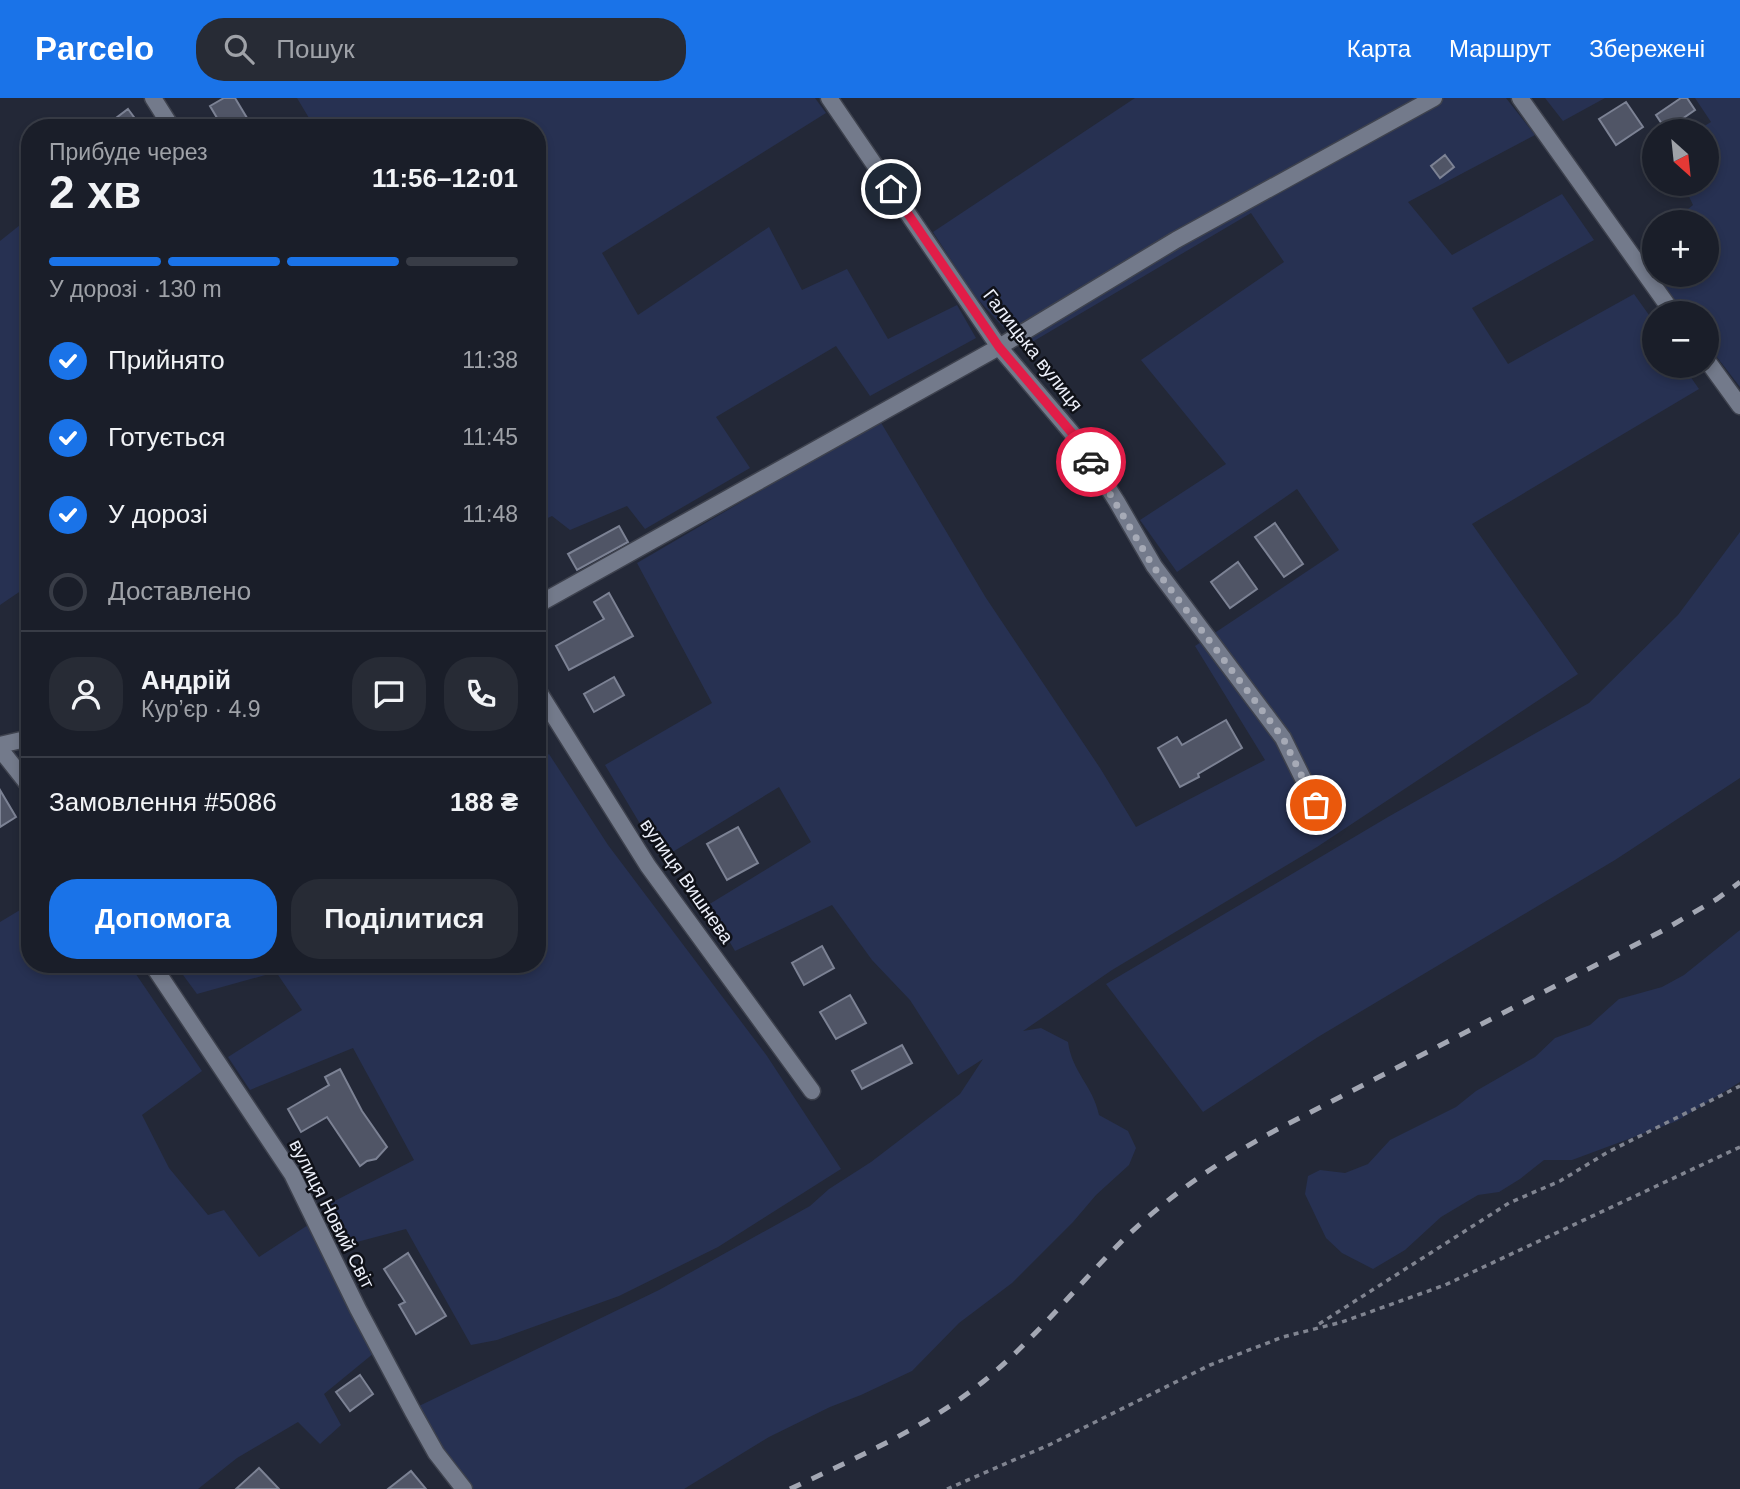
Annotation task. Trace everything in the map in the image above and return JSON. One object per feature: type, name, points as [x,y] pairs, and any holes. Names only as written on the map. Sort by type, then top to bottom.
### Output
[{"type":"street","points":[[153,98],[167,119]]},
{"type":"street","name":"Галицька вулиця","points":[[829,98],[999,347],[1077,439],[1153,566],[1283,738],[1316,805]]},
{"type":"street","points":[[546,600],[999,347],[1176,240],[1434,98]]},
{"type":"street","points":[[1520,98],[1664,301]]},
{"type":"street","points":[[1719,377],[1740,406]]},
{"type":"street","name":"вулиця Вишнева","points":[[546,703],[648,866],[812,1091]]},
{"type":"street","points":[[21,741],[0,747],[21,775]]},
{"type":"street","name":"вулиця Новий Світ","points":[[158,973],[292,1174],[358,1310],[430,1443],[464,1489]]},
{"type":"path","points":[[1315,1327],[1509,1203],[1560,1181],[1608,1152],[1740,1086]]},
{"type":"path","points":[[947,1489],[1051,1444],[1210,1365],[1283,1337],[1342,1322],[1445,1285],[1740,1147]]},
{"type":"shaded area","points":[[297,98],[815,98],[826,113],[602,253],[638,315],[769,227],[802,290],[847,269],[888,339],[957,305],[976,338],[870,396],[836,346],[716,417],[750,468],[645,529],[627,506],[570,530],[552,516],[546,519],[546,119],[310,119]]},
{"type":"shaded area","points":[[1135,98],[1506,98],[1535,135],[1408,202],[1452,255],[1562,194],[1594,240],[1472,308],[1508,364],[1634,294],[1642,305],[1642,378],[1691,378],[1699,389],[1472,524],[1578,674],[1317,847],[1112,970],[1023,1031],[1041,1028],[1068,1042],[1070,1053],[1099,1115],[1128,1131],[1136,1148],[1129,1165],[1096,1195],[1012,1283],[959,1323],[912,1371],[769,1437],[684,1489],[472,1489],[436,1453],[419,1414],[419,1406],[659,1290],[810,1206],[829,1189],[871,1162],[960,1094],[983,1059],[958,1075],[910,1000],[872,960],[832,905],[735,951],[708,905],[811,842],[779,787],[661,859],[605,765],[712,703],[637,563],[880,421],[986,598],[1100,768],[1136,827],[1265,760],[1195,646],[1339,550],[1297,489],[1177,572],[1140,520],[1226,464],[1141,360],[1284,262],[1251,213],[1022,348],[973,294],[933,232]]},
{"type":"shaded area","points":[[1545,98],[1605,98],[1563,121]]},
{"type":"shaded area","points":[[1695,98],[1740,98],[1740,387],[1719,360],[1719,301],[1674,301],[1663,287],[1719,287],[1719,210],[1687,210],[1693,205],[1689,196],[1719,196],[1719,119],[1709,119]]},
{"type":"shaded area","points":[[21,224],[21,591],[0,605],[0,241]]},
{"type":"shaded area","points":[[1740,532],[1740,778],[1615,860],[1318,1037],[1203,1112],[1106,984],[1388,817],[1589,703],[1678,615]]},
{"type":"shaded area","points":[[549,754],[608,845],[767,1056],[841,1169],[718,1247],[619,1296],[497,1340],[471,1345],[406,1229],[338,1247],[325,1206],[414,1160],[353,1048],[250,1090],[228,1057],[302,1010],[277,973],[546,973],[546,756]]},
{"type":"shaded area","points":[[21,909],[21,973],[135,973],[202,1071],[142,1115],[169,1168],[208,1215],[224,1210],[259,1257],[308,1225],[374,1353],[324,1394],[341,1425],[320,1444],[298,1422],[237,1458],[198,1489],[0,1489],[0,922]]},
{"type":"shaded area","points":[[1740,930],[1740,1082],[1677,1121],[1572,1160],[1544,1160],[1499,1192],[1478,1195],[1441,1217],[1405,1250],[1373,1269],[1342,1253],[1326,1238],[1305,1194],[1308,1176],[1320,1170],[1345,1173],[1368,1164],[1390,1140],[1456,1107],[1476,1091],[1535,1057],[1555,1038],[1590,1025],[1619,999],[1662,987],[1684,975]]},
{"type":"shaded area","points":[[182,973],[272,973],[197,994]]},
{"type":"building","points":[[224,98],[235,98],[248,119],[218,119],[210,106]]},
{"type":"building","points":[[1681,98],[1687,98],[1695,110],[1682,119],[1659,119],[1656,115]]},
{"type":"building","points":[[1626,102],[1642,128],[1616,145],[1599,119]]},
{"type":"building","points":[[128,109],[135,119],[117,119]]},
{"type":"building","points":[[1445,155],[1454,167],[1440,178],[1431,166]]},
{"type":"building","points":[[1275,523],[1303,564],[1284,577],[1255,537]]},
{"type":"building","points":[[619,526],[628,542],[577,570],[568,554]]},
{"type":"building","points":[[1238,562],[1257,589],[1230,608],[1211,582]]},
{"type":"building","points":[[609,593],[633,636],[569,670],[556,646],[604,619],[594,602]]},
{"type":"building","points":[[614,677],[624,695],[594,712],[584,694]]},
{"type":"building","points":[[1226,720],[1242,748],[1180,787],[1158,748],[1177,737],[1182,745]]},
{"type":"building","points":[[0,790],[16,817],[0,827]]},
{"type":"building","points":[[738,827],[758,863],[727,880],[707,844]]},
{"type":"building","points":[[822,946],[834,968],[804,985],[792,963]]},
{"type":"building","points":[[850,995],[866,1023],[836,1039],[820,1012]]},
{"type":"building","points":[[902,1045],[912,1063],[862,1089],[852,1071]]},
{"type":"building","points":[[340,1069],[362,1111],[387,1147],[376,1159],[360,1166],[327,1117],[301,1132],[288,1109],[329,1085],[325,1077]]},
{"type":"building","points":[[408,1253],[446,1316],[416,1334],[399,1305],[405,1302],[384,1269]]},
{"type":"building","points":[[360,1375],[373,1394],[350,1411],[336,1392]]},
{"type":"building","points":[[259,1468],[279,1489],[236,1489]]},
{"type":"building","points":[[411,1471],[426,1489],[388,1489]]},
{"type":"railway","points":[[790,1489],[915,1427],[962,1398],[1020,1348],[1139,1225],[1176,1194],[1234,1154],[1662,931],[1717,899],[1740,882]]},
{"type":"way so far","points":[[1091,462],[1153,566],[1283,738],[1316,805]]},
{"type":"route","points":[[891,189],[999,347],[1077,439],[1091,462]]}]
